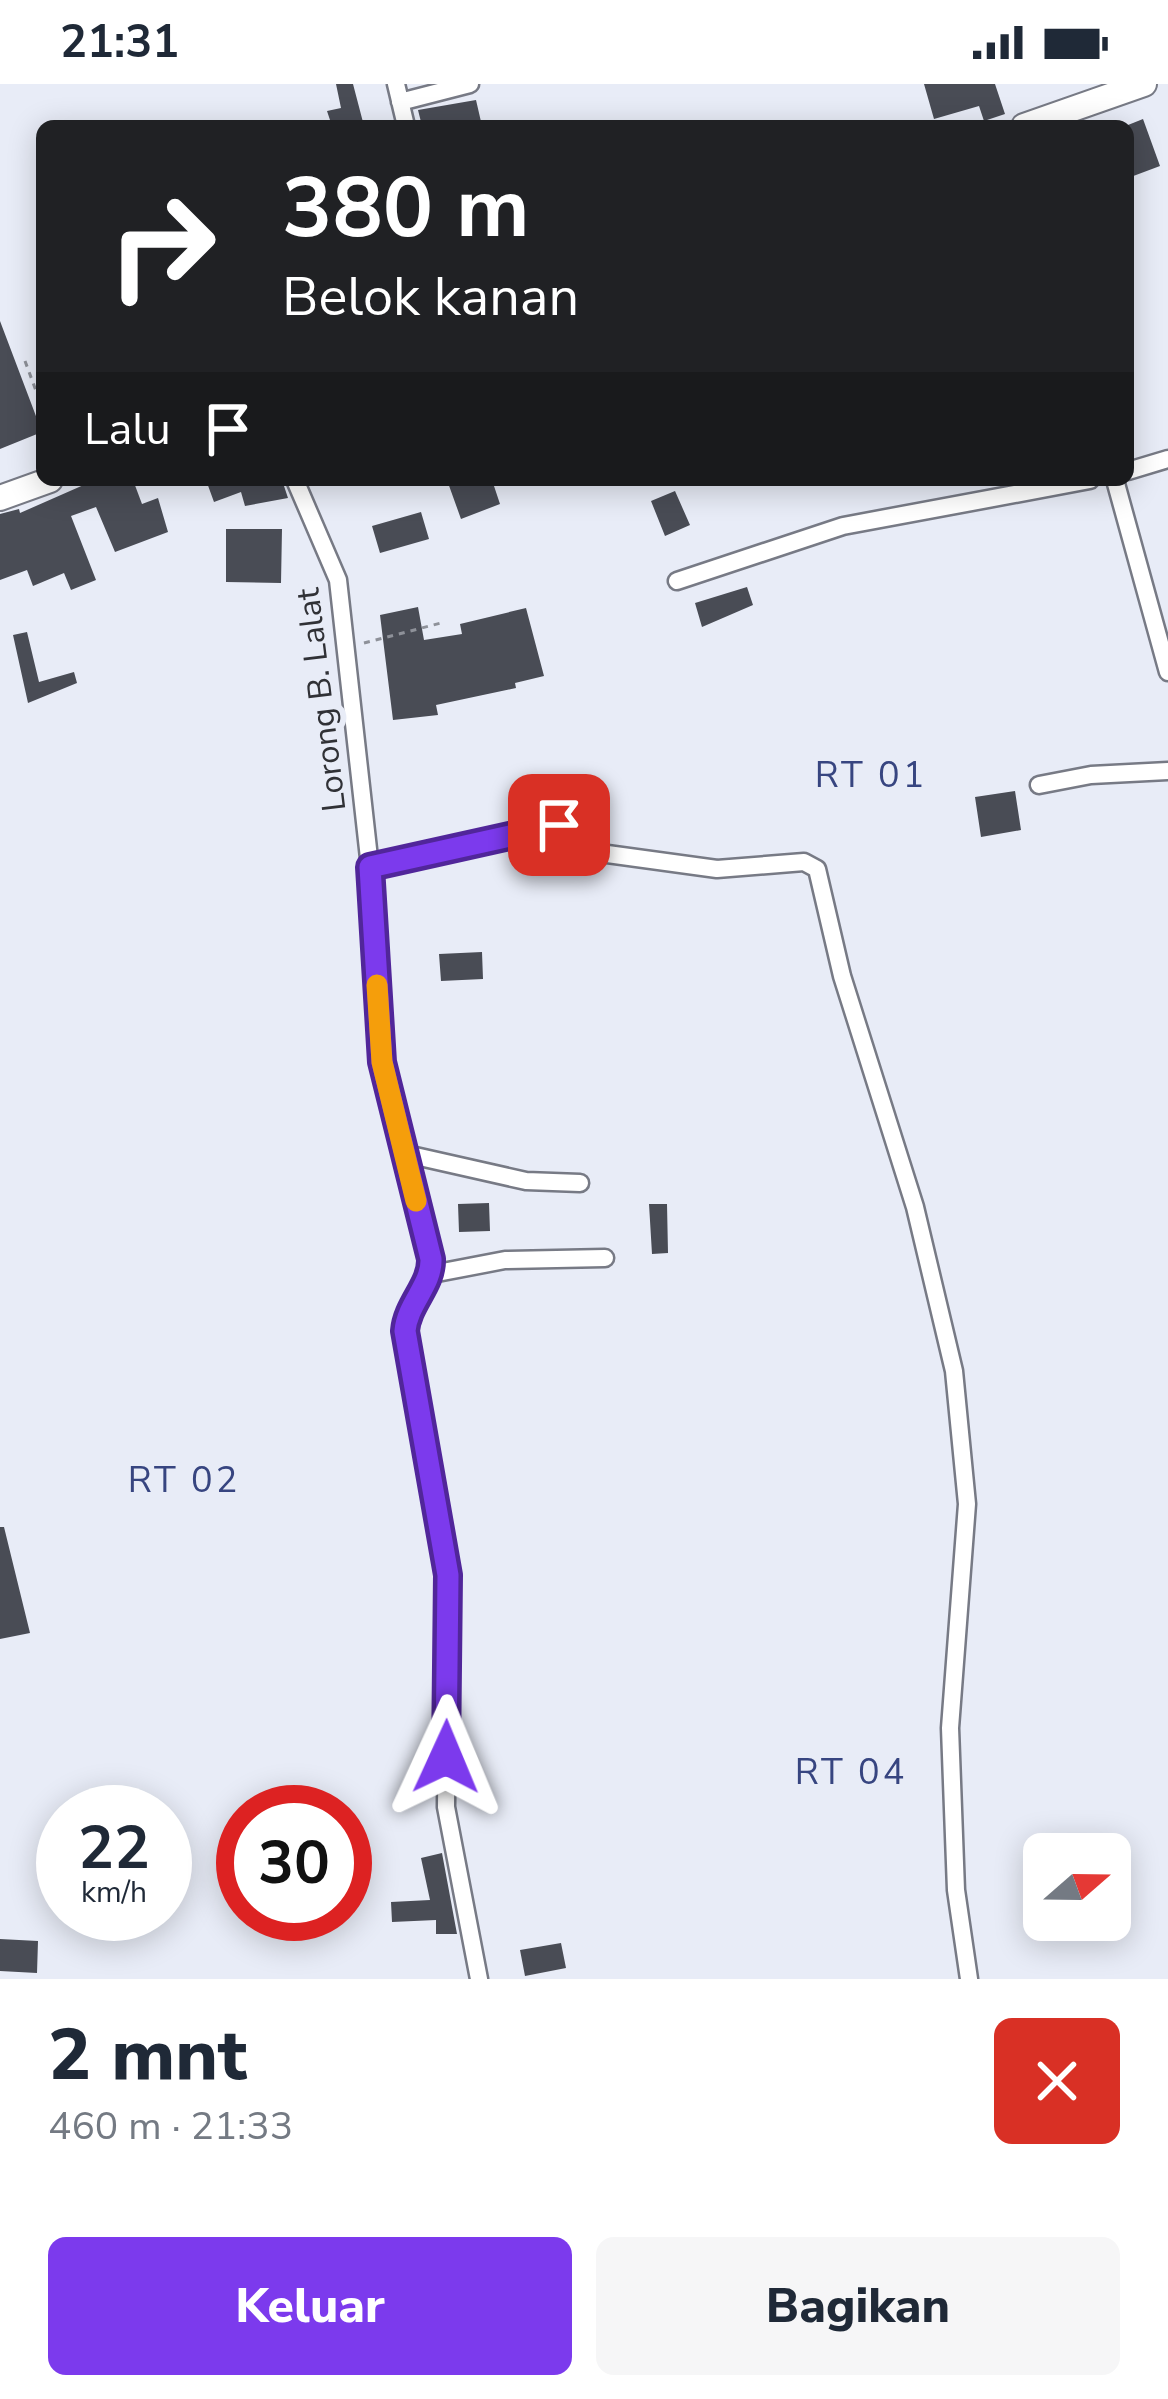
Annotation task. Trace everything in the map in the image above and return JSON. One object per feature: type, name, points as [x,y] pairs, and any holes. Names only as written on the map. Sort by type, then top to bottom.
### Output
[{"type":"main road","points":[[1041,120],[1144,84]]},
{"type":"main road","points":[[0,498],[36,485]]},
{"type":"street","points":[[398,93],[470,84]]},
{"type":"street","points":[[1134,469],[1168,459]]},
{"type":"street","name":"Lorong B. Lalat","points":[[298,486],[332,558],[370,867],[382,1062],[402,1153],[429,1242],[432,1274]]},
{"type":"street","points":[[677,581],[843,526],[1058,486]]},
{"type":"street","points":[[1117,486],[1168,672]]},
{"type":"street","points":[[1039,785],[1091,775],[1168,771]]},
{"type":"street","points":[[370,867],[551,824],[567,828],[600,853],[716,869],[804,862],[817,869],[842,976],[916,1208],[954,1371],[967,1504],[950,1728],[956,1890],[969,1979]]},
{"type":"street","points":[[402,1153],[540,1183],[580,1183]]},
{"type":"street","points":[[479,1979],[446,1808],[448,1575],[405,1331],[410,1309],[432,1274],[505,1260],[605,1258]]},
{"type":"path","points":[[26,361],[36,390]]},
{"type":"path","points":[[345,647],[441,622]]},
{"type":"building","points":[[336,84],[353,84],[362,120],[330,120],[327,111],[341,108]]},
{"type":"building","points":[[924,84],[995,84],[1005,114],[984,120],[979,106],[934,119]]},
{"type":"building","points":[[476,100],[481,120],[420,120],[418,110]]},
{"type":"building","points":[[1143,119],[1160,166],[1134,176],[1134,123]]},
{"type":"building","points":[[0,321],[36,416],[36,434],[0,449]]},
{"type":"building","points":[[81,486],[135,486],[142,504],[158,498],[168,532],[115,552],[96,507],[71,516],[96,580],[71,590],[64,573],[33,586],[27,570],[0,580],[0,514],[19,509],[20,513]]},
{"type":"building","points":[[208,486],[284,486],[288,498],[245,506],[241,492],[214,502]]},
{"type":"building","points":[[449,486],[494,486],[500,504],[461,519]]},
{"type":"building","points":[[675,491],[690,525],[665,536],[651,501]]},
{"type":"building","points":[[421,512],[429,539],[380,553],[372,526]]},
{"type":"building","points":[[226,529],[282,529],[281,583],[226,582]]},
{"type":"building","points":[[747,587],[753,605],[702,627],[695,603]]},
{"type":"building","points":[[418,607],[424,640],[462,634],[460,624],[526,608],[544,676],[515,683],[516,688],[436,705],[438,715],[393,720],[380,615]]},
{"type":"building","points":[[27,632],[39,682],[74,672],[77,683],[28,703],[13,635]]},
{"type":"building","points":[[1015,791],[1021,830],[981,837],[975,797]]},
{"type":"building","points":[[482,952],[483,979],[441,981],[439,954]]},
{"type":"building","points":[[489,1203],[490,1231],[459,1232],[458,1204]]},
{"type":"building","points":[[649,1204],[667,1204],[668,1253],[652,1254]]},
{"type":"building","points":[[0,1527],[4,1527],[30,1633],[0,1639]]},
{"type":"building","points":[[442,1853],[457,1934],[436,1934],[436,1920],[392,1922],[391,1902],[430,1900],[421,1858]]},
{"type":"building","points":[[0,1939],[38,1941],[37,1973],[0,1971]]},
{"type":"building","points":[[561,1943],[566,1968],[525,1976],[520,1950]]},
{"type":"slow traffic","points":[[377,985],[382,1062],[416,1201]]},
{"type":"district","name":"RT 01","points":[[871,774]]},
{"type":"district","name":"RT 02","points":[[184,1479]]},
{"type":"district","name":"RT 04","points":[[851,1771]]},
{"type":"route","points":[[446,1757],[448,1575],[405,1331],[410,1309],[432,1274],[431,1259],[382,1062],[370,867],[559,825]]}]
